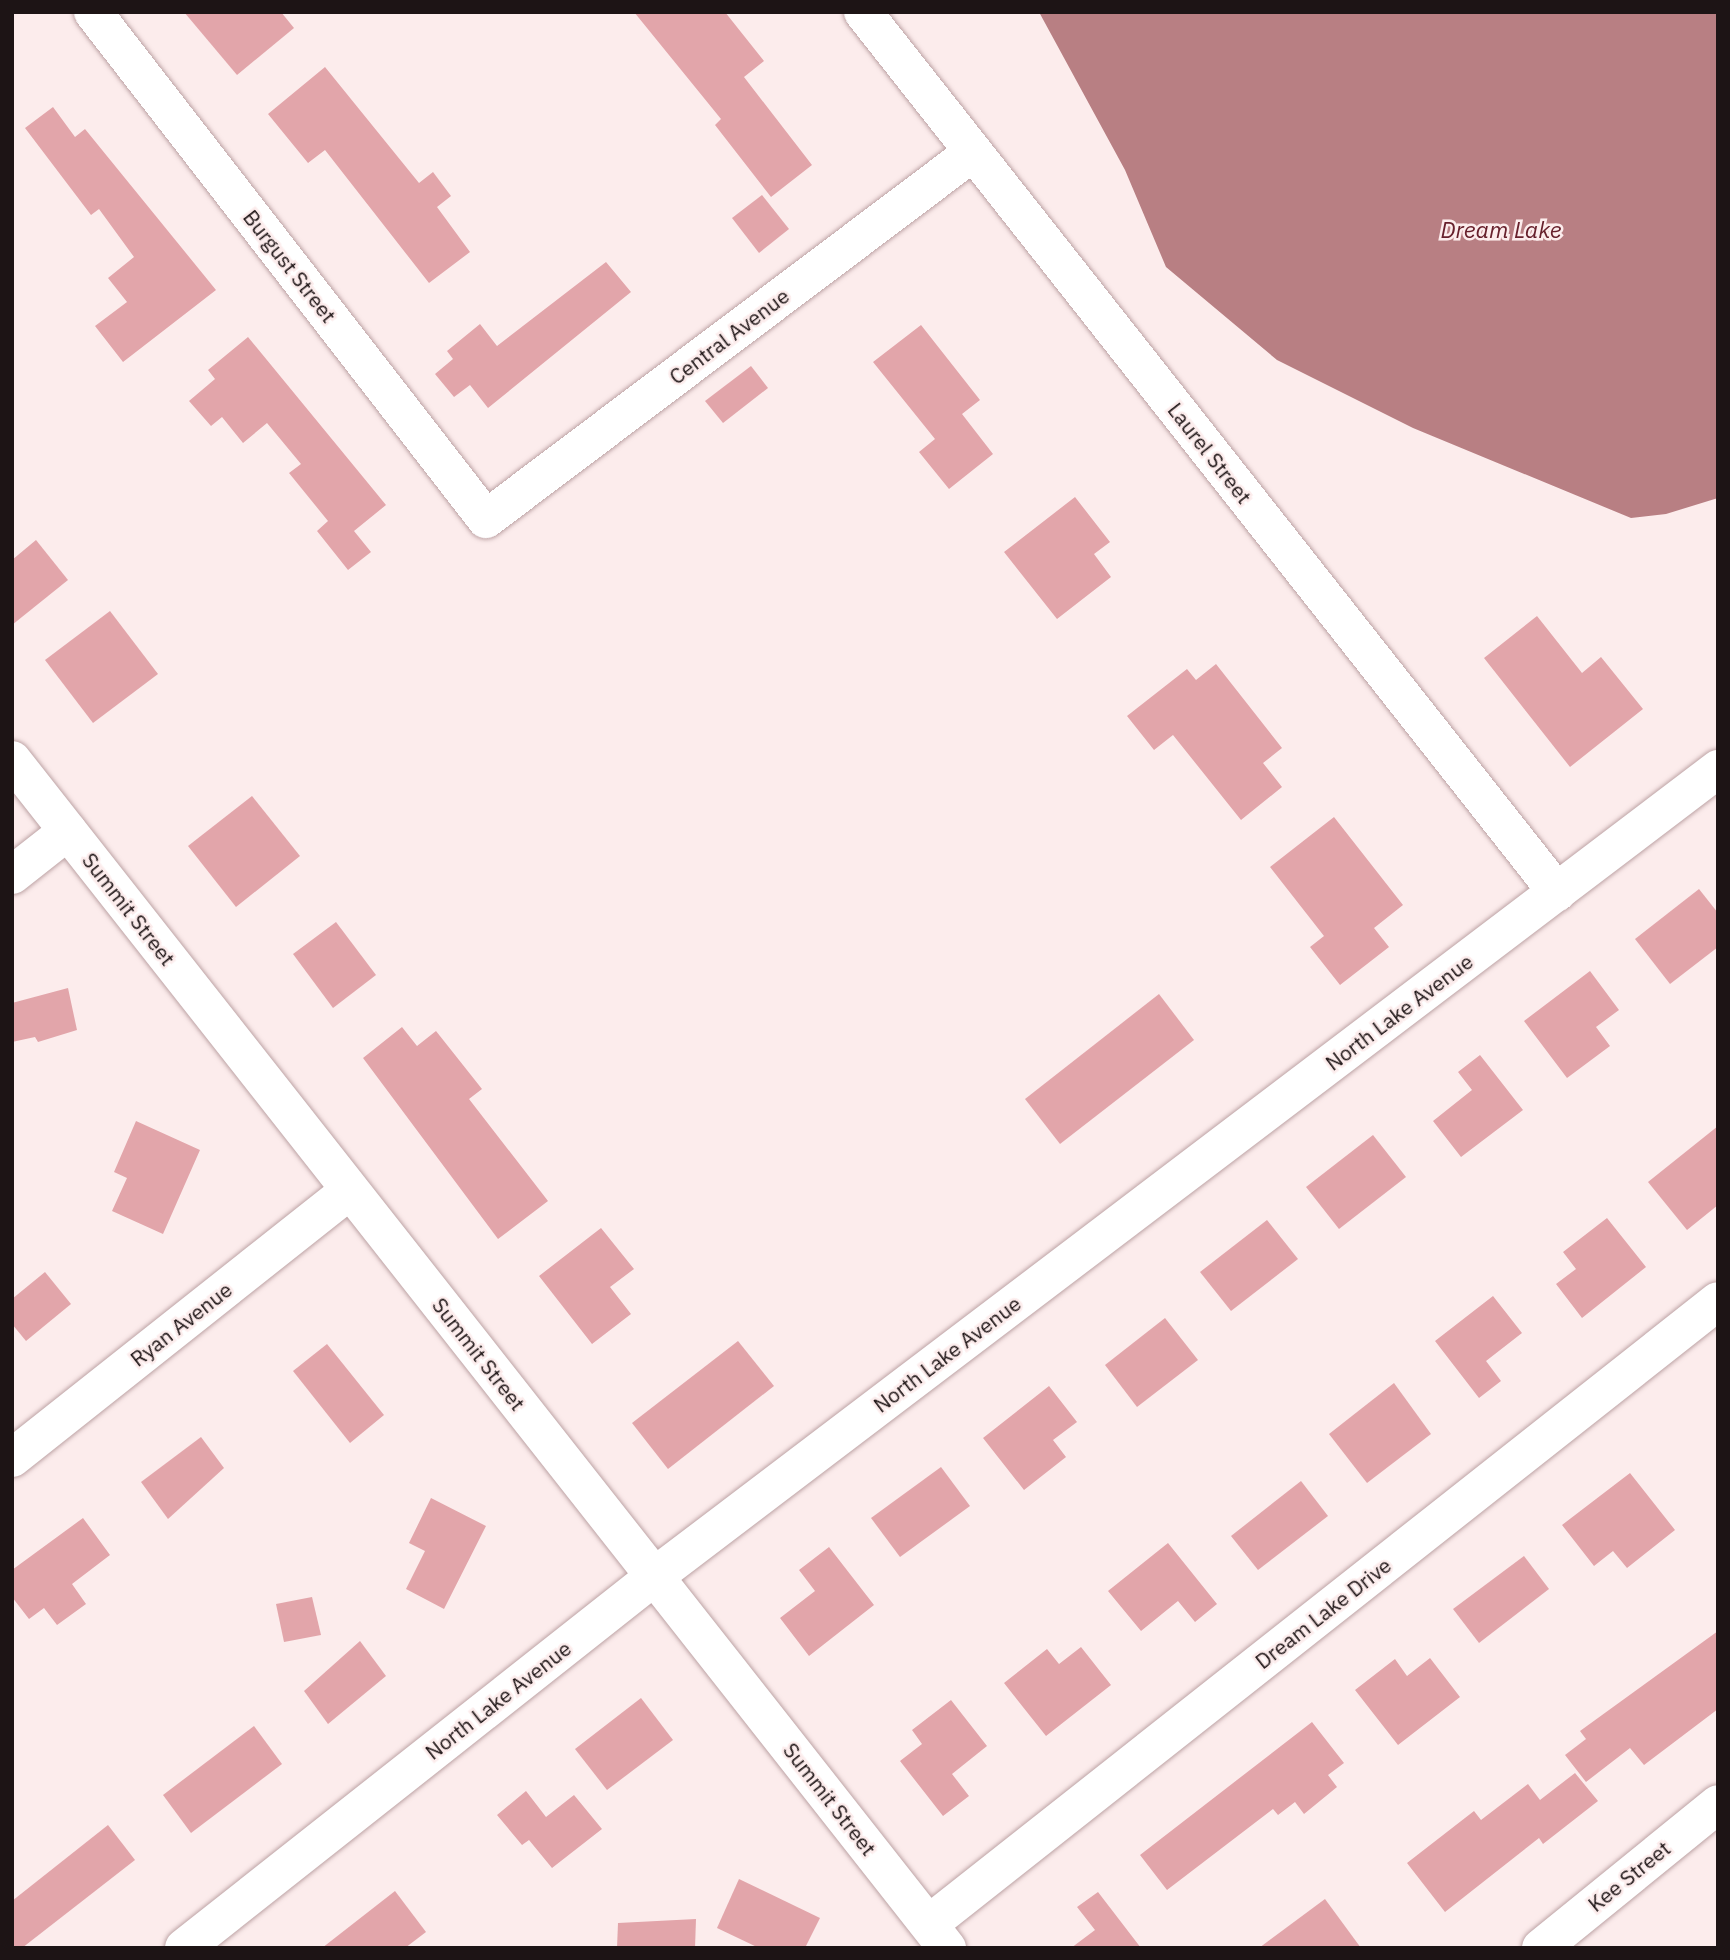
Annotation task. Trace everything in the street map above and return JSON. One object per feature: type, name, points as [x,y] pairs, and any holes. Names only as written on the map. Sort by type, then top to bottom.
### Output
[{"type":"street","name":"Burgust Street","points":[[93,12],[486,519]]},
{"type":"street","name":"Laurel Street","points":[[863,12],[1557,892]]},
{"type":"street","name":"Central Avenue","points":[[486,519],[972,153]]},
{"type":"street","name":"Summit Street","points":[[12,760],[938,1936]]},
{"type":"street","name":"North Lake Avenue","points":[[184,1948],[655,1576],[1718,769]]},
{"type":"street","points":[[12,875],[68,831]]},
{"type":"street","name":"Ryan Avenue","points":[[12,1458],[350,1190]]},
{"type":"street","name":"Dream Lake Drive","points":[[938,1936],[1718,1301]]},
{"type":"street","name":"Kee Street","points":[[1541,1948],[1718,1804]]},
{"type":"water","name":"Dream Lake","points":[[1039,12],[1718,12],[1718,498],[1666,514],[1631,518],[1413,428],[1277,360],[1166,267],[1125,170]]},
{"type":"building","points":[[184,12],[281,12],[294,28],[237,75]]},
{"type":"building","points":[[634,12],[725,12],[764,61],[744,77],[812,165],[771,197],[715,125],[721,119]]},
{"type":"building","points":[[325,67],[419,183],[433,172],[451,196],[437,207],[470,252],[429,283],[325,150],[308,163],[268,114]]},
{"type":"building","points":[[53,107],[75,137],[85,129],[216,290],[123,362],[95,326],[127,302],[108,278],[134,257],[99,209],[91,215],[25,128]]},
{"type":"building","points":[[762,195],[789,229],[759,253],[732,218]]},
{"type":"building","points":[[606,262],[631,292],[488,408],[470,385],[454,397],[435,374],[453,359],[447,351],[480,324],[497,346]]},
{"type":"building","points":[[921,325],[980,400],[962,414],[993,454],[949,489],[919,452],[935,439],[873,362]]},
{"type":"building","points":[[248,337],[386,505],[354,531],[371,552],[348,570],[317,531],[328,521],[289,473],[301,464],[267,423],[243,443],[222,417],[211,426],[189,401],[215,379],[208,370]]},
{"type":"building","points":[[751,366],[768,388],[723,423],[705,401]]},
{"type":"building","points":[[1075,497],[1110,542],[1094,554],[1111,577],[1057,619],[1004,552]]},
{"type":"building","points":[[36,540],[68,580],[12,625],[12,560]]},
{"type":"building","points":[[110,611],[158,674],[93,723],[45,660]]},
{"type":"building","points":[[1537,616],[1582,673],[1601,657],[1643,709],[1570,767],[1484,658]]},
{"type":"building","points":[[1216,664],[1282,748],[1263,763],[1282,787],[1241,820],[1173,735],[1154,750],[1127,716],[1187,669],[1196,680]]},
{"type":"building","points":[[252,796],[300,856],[236,907],[188,846]]},
{"type":"building","points":[[1334,817],[1403,905],[1374,928],[1389,947],[1340,985],[1310,947],[1324,936],[1270,867]]},
{"type":"building","points":[[1699,889],[1718,913],[1718,947],[1670,984],[1635,939]]},
{"type":"building","points":[[336,922],[376,975],[333,1008],[293,954]]},
{"type":"building","points":[[1590,971],[1619,1010],[1596,1027],[1610,1046],[1567,1078],[1524,1021]]},
{"type":"building","points":[[68,988],[77,1030],[38,1042],[35,1037],[12,1042],[12,1003]]},
{"type":"building","points":[[1159,994],[1194,1040],[1060,1144],[1025,1099]]},
{"type":"building","points":[[402,1027],[417,1046],[436,1031],[482,1089],[469,1099],[548,1201],[498,1239],[363,1058]]},
{"type":"building","points":[[1480,1055],[1523,1110],[1461,1157],[1433,1121],[1472,1090],[1458,1072]]},
{"type":"building","points":[[136,1121],[200,1150],[163,1234],[112,1211],[127,1178],[114,1172]]},
{"type":"building","points":[[1718,1126],[1718,1205],[1687,1230],[1648,1182]]},
{"type":"building","points":[[1373,1135],[1406,1177],[1339,1229],[1306,1187]]},
{"type":"building","points":[[1607,1218],[1646,1267],[1582,1318],[1556,1284],[1576,1269],[1563,1252]]},
{"type":"building","points":[[1267,1220],[1298,1259],[1231,1311],[1200,1272]]},
{"type":"building","points":[[601,1228],[634,1269],[610,1287],[631,1314],[592,1344],[539,1276]]},
{"type":"building","points":[[45,1272],[71,1304],[26,1341],[12,1324],[12,1299]]},
{"type":"building","points":[[1493,1296],[1522,1333],[1486,1361],[1501,1381],[1479,1398],[1435,1341]]},
{"type":"building","points":[[1165,1318],[1198,1360],[1137,1407],[1105,1365]]},
{"type":"building","points":[[738,1341],[774,1386],[668,1469],[632,1423]]},
{"type":"building","points":[[327,1344],[384,1415],[350,1443],[293,1371]]},
{"type":"building","points":[[1394,1383],[1431,1434],[1367,1483],[1329,1434]]},
{"type":"building","points":[[1049,1386],[1077,1422],[1053,1440],[1066,1457],[1024,1490],[983,1438]]},
{"type":"building","points":[[201,1437],[224,1468],[168,1519],[141,1482]]},
{"type":"building","points":[[941,1467],[970,1506],[900,1557],[871,1518]]},
{"type":"building","points":[[1630,1473],[1675,1530],[1627,1568],[1613,1551],[1594,1566],[1562,1525]]},
{"type":"building","points":[[1301,1481],[1328,1516],[1258,1570],[1231,1536]]},
{"type":"building","points":[[431,1498],[486,1526],[444,1609],[406,1589],[425,1551],[409,1543]]},
{"type":"building","points":[[83,1518],[110,1555],[72,1584],[86,1604],[57,1625],[44,1608],[29,1619],[12,1597],[12,1570]]},
{"type":"building","points":[[1168,1543],[1217,1604],[1195,1622],[1178,1601],[1141,1631],[1108,1591]]},
{"type":"building","points":[[829,1547],[874,1605],[809,1656],[780,1618],[815,1591],[799,1570]]},
{"type":"building","points":[[1524,1556],[1549,1589],[1479,1643],[1453,1609]]},
{"type":"building","points":[[312,1597],[321,1635],[284,1642],[276,1604]]},
{"type":"building","points":[[1718,1631],[1718,1709],[1644,1765],[1630,1748],[1586,1782],[1565,1755],[1586,1739],[1580,1731]]},
{"type":"building","points":[[360,1641],[386,1676],[328,1724],[304,1691]]},
{"type":"building","points":[[1081,1647],[1111,1685],[1046,1736],[1004,1683],[1047,1649],[1059,1664]]},
{"type":"building","points":[[1430,1658],[1460,1697],[1398,1745],[1355,1690],[1395,1659],[1407,1676]]},
{"type":"building","points":[[641,1698],[673,1740],[607,1790],[575,1749]]},
{"type":"building","points":[[951,1700],[987,1746],[952,1774],[969,1796],[943,1816],[900,1761],[922,1744],[912,1730]]},
{"type":"building","points":[[1312,1722],[1344,1763],[1328,1775],[1337,1787],[1304,1814],[1295,1802],[1278,1815],[1273,1809],[1167,1890],[1140,1855]]},
{"type":"building","points":[[254,1726],[282,1764],[191,1833],[163,1795]]},
{"type":"building","points":[[1575,1773],[1598,1801],[1543,1844],[1539,1838],[1445,1912],[1407,1863],[1474,1811],[1481,1820],[1528,1784],[1540,1800]]},
{"type":"building","points":[[526,1791],[546,1817],[574,1795],[602,1829],[552,1868],[529,1840],[522,1845],[497,1815]]},
{"type":"building","points":[[108,1825],[135,1860],[22,1948],[12,1948],[12,1901]]},
{"type":"building","points":[[739,1879],[820,1918],[805,1948],[759,1948],[717,1928]]},
{"type":"building","points":[[395,1891],[426,1932],[405,1948],[322,1948]]},
{"type":"building","points":[[1098,1892],[1141,1948],[1071,1948],[1095,1930],[1077,1907]]},
{"type":"building","points":[[1325,1899],[1361,1948],[1259,1948]]},
{"type":"building","points":[[696,1919],[695,1948],[617,1948],[618,1923]]}]
